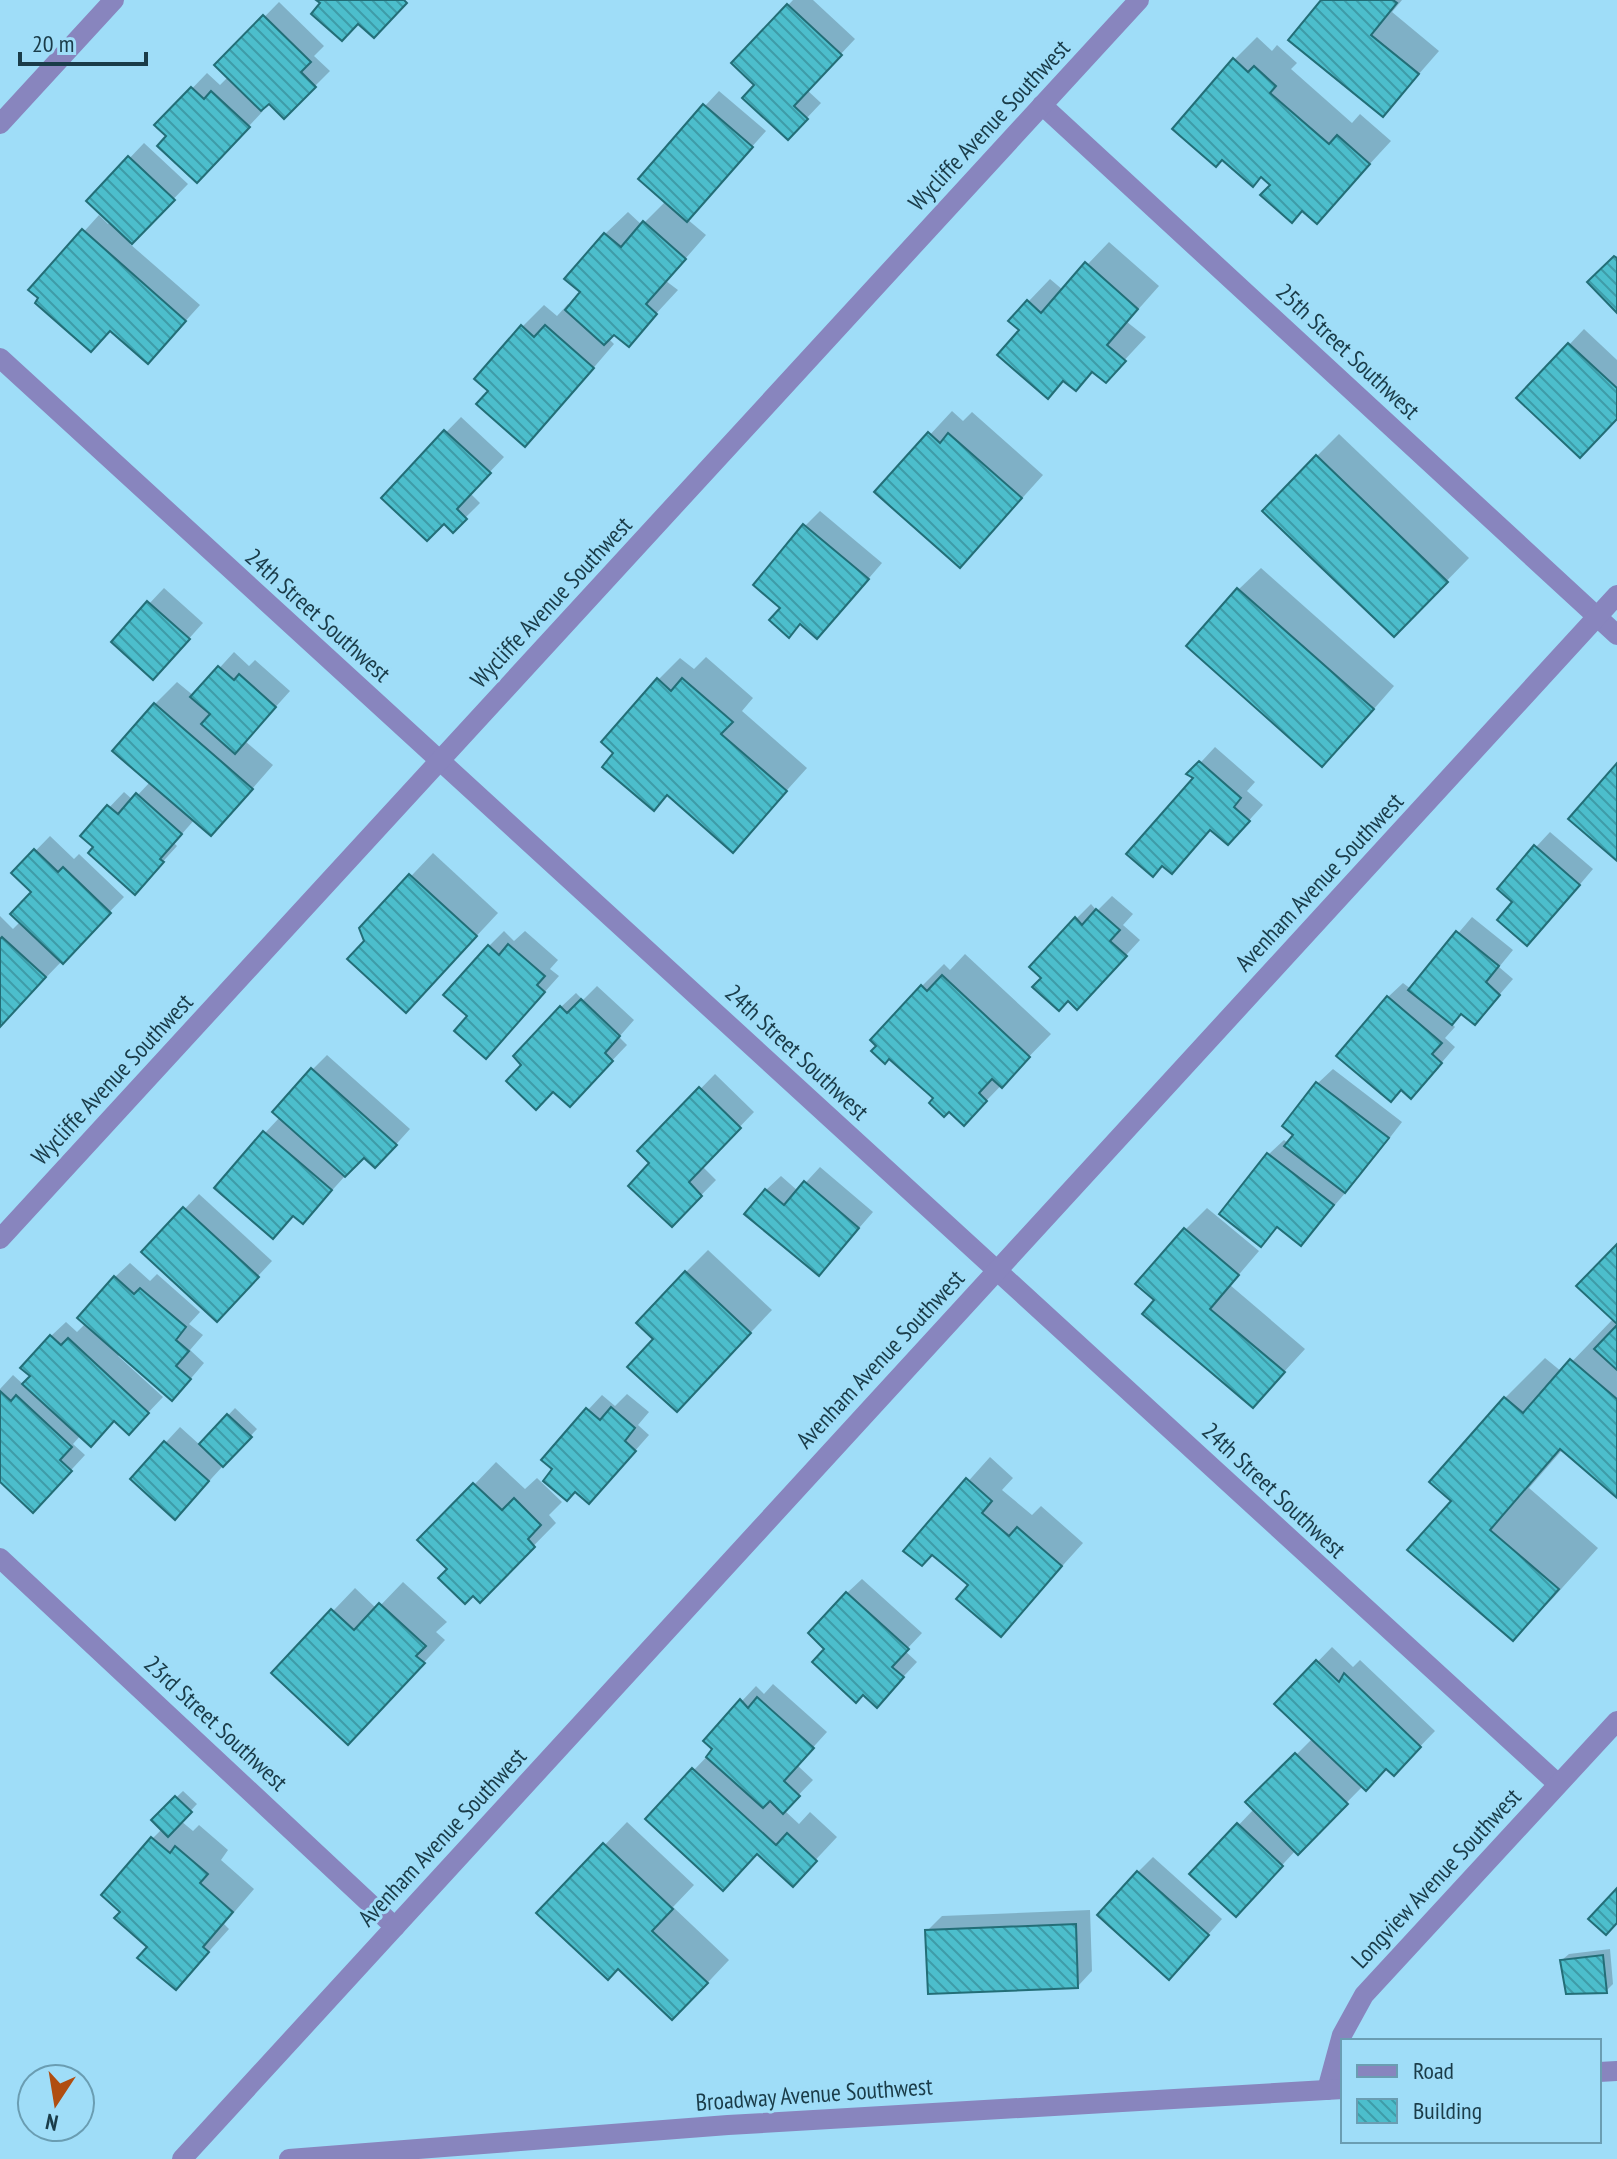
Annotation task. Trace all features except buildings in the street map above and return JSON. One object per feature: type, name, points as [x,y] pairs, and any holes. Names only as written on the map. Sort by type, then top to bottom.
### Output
[{"type":"street","points":[[0,124],[114,0]]},
{"type":"street","name":"Wycliffe Avenue Southwest","points":[[0,1239],[1139,0]]},
{"type":"street","name":"25th Street Southwest","points":[[1042,105],[1617,635]]},
{"type":"street","name":"24th Street Southwest","points":[[0,358],[1558,1784]]},
{"type":"street","name":"Avenham Avenue Southwest","points":[[182,2159],[1617,595]]},
{"type":"street","name":"23rd Street Southwest","points":[[0,1558],[395,1927]]},
{"type":"street","name":"Longview Avenue Southwest","points":[[1341,2039],[1364,1995],[1617,1721]]},
{"type":"street","name":"Longview Avenue Southwest","points":[[1335,2089],[1341,2043]]},
{"type":"street","name":"Broadway Avenue Southwest","points":[[289,2159],[743,2124],[1335,2089]]}]
